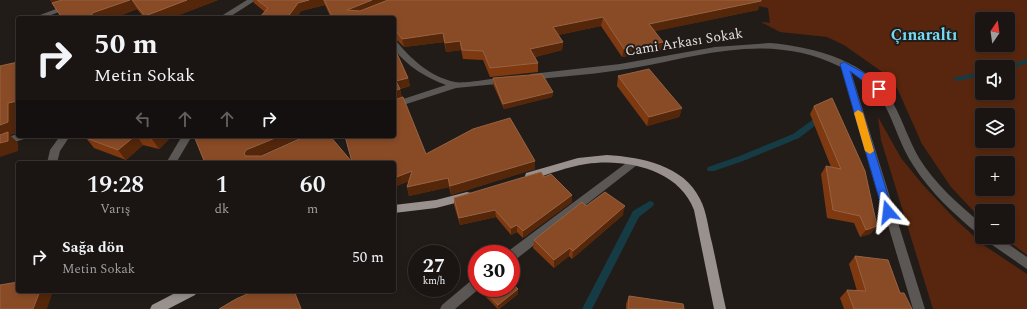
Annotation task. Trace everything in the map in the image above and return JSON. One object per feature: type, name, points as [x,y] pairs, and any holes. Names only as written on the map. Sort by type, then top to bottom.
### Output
[{"type":"main road","points":[[518,179],[575,162],[607,158],[633,162],[656,168],[673,176],[694,196],[699,210],[720,309]]},
{"type":"main road","points":[[396,208],[436,204],[477,192]]},
{"type":"main road","points":[[156,309],[187,293]]},
{"type":"street","points":[[42,16],[87,0]]},
{"type":"street","points":[[225,16],[252,0]]},
{"type":"street","name":"Cami Arkası Sokak","points":[[396,104],[455,86],[631,66],[733,46],[766,44],[789,46],[808,50],[844,64],[863,76],[879,89],[888,103],[910,151],[923,170],[945,196],[975,224]]},
{"type":"street","points":[[396,46],[412,65],[423,73],[455,86]]},
{"type":"street","points":[[844,64],[919,309]]},
{"type":"street","points":[[0,143],[17,138]]},
{"type":"street","points":[[52,161],[55,150],[64,138]]},
{"type":"street","points":[[172,161],[186,138]]},
{"type":"street","points":[[520,249],[633,162]]},
{"type":"street","points":[[999,244],[1027,264]]},
{"type":"street","points":[[446,309],[468,291]]},
{"type":"shaded area","points":[[751,0],[1027,0],[1027,255],[1012,244],[1015,244],[1015,204],[975,204],[975,213],[951,187],[922,144],[898,90],[888,76],[844,45],[827,37],[780,32],[761,22],[770,23],[768,8],[758,6]]},
{"type":"shaded area","points":[[878,117],[901,158],[923,185],[956,220],[975,237],[975,244],[983,244],[1027,274],[1027,309],[933,309],[881,140]]},
{"type":"building","points":[[62,0],[130,0],[92,13],[92,16],[61,16],[52,3]]},
{"type":"building","points":[[132,0],[187,0],[145,16]]},
{"type":"building","points":[[257,0],[309,0],[298,3],[288,16],[261,16],[268,8]]},
{"type":"building","points":[[324,0],[372,0],[347,10],[360,11],[388,0],[761,0],[649,24],[663,42],[624,49],[603,17],[553,27],[563,42],[530,49],[538,63],[490,68],[483,51],[462,50],[460,41],[445,43],[443,33],[402,39],[396,32],[396,16],[332,16]]},
{"type":"building","points":[[396,51],[408,78],[396,81]]},
{"type":"building","points":[[16,62],[16,101],[8,103],[8,122],[0,125],[0,66]]},
{"type":"building","points":[[649,69],[682,108],[649,117],[618,76]]},
{"type":"building","points":[[542,74],[553,92],[503,104],[493,78]]},
{"type":"building","points":[[396,81],[400,89],[396,90]]},
{"type":"building","points":[[403,97],[426,154],[473,129],[510,118],[535,161],[450,186],[448,178],[407,187],[412,171],[396,177],[396,161],[352,161],[346,138],[396,138],[396,99]]},
{"type":"building","points":[[832,98],[865,171],[877,226],[866,230],[860,216],[833,210],[826,166],[841,169],[814,106]]},
{"type":"building","points":[[8,132],[8,141],[0,143],[0,135]]},
{"type":"building","points":[[86,138],[133,138],[118,150]]},
{"type":"building","points":[[195,138],[275,138],[246,150],[244,154],[246,156],[261,156],[302,138],[332,138],[351,161],[204,161]]},
{"type":"building","points":[[541,172],[544,177],[551,174],[572,195],[523,231],[517,225],[511,228],[495,210],[459,218],[454,198]]},
{"type":"building","points":[[605,192],[625,206],[573,251],[570,248],[554,260],[534,240],[582,202],[586,206]]},
{"type":"building","points":[[855,256],[888,260],[900,293],[904,293],[912,309],[854,309],[847,290],[866,291]]},
{"type":"building","points":[[16,282],[16,293],[39,293],[33,309],[0,309],[0,285]]},
{"type":"building","points":[[250,293],[295,293],[301,309],[219,309]]},
{"type":"building","points":[[629,296],[683,304],[684,309],[628,309]]},
{"type":"building","points":[[490,297],[508,297],[498,305]]},
{"type":"waterway","points":[[1015,65],[1027,61]]},
{"type":"waterway","points":[[957,79],[975,75]]},
{"type":"waterway","points":[[711,169],[796,136],[822,116]]},
{"type":"waterway","points":[[587,309],[636,214],[650,204]]},
{"type":"slow traffic","points":[[858,113],[870,151]]},
{"type":"district","name":"Çınaraltı","points":[[924,35]]},
{"type":"route","points":[[879,89],[863,76],[844,64],[888,212]]}]
